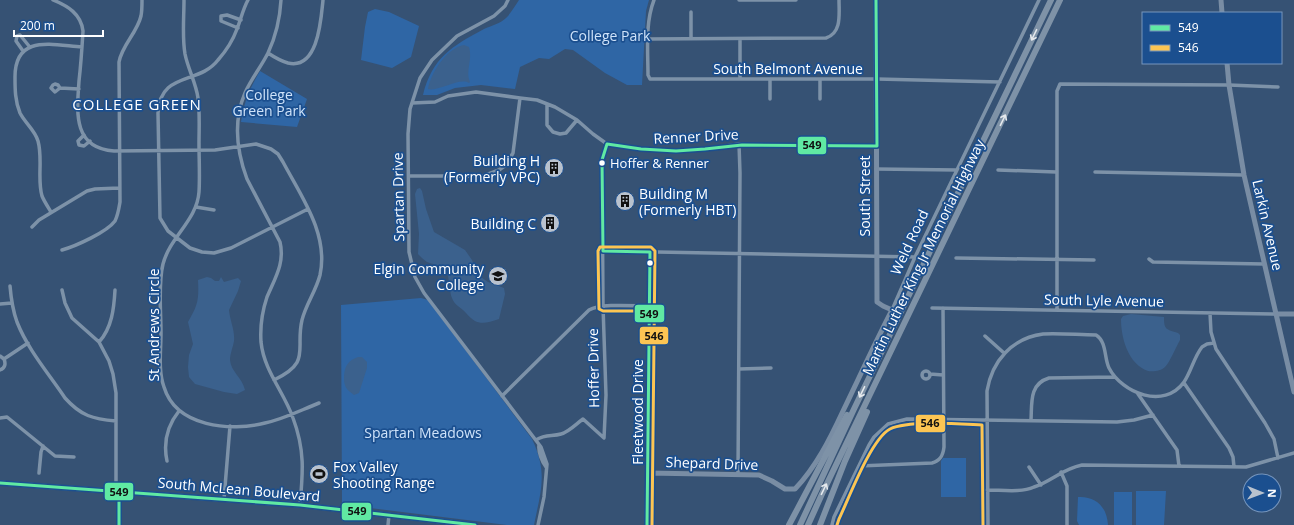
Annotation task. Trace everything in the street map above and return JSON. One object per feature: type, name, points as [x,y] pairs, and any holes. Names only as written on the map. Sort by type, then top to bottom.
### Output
[{"type":"highway","name":"Martin Luther King Jr Memorial Highway","points":[[800,525],[854,409],[1051,0]]},
{"type":"highway","name":"Martin Luther King Jr Memorial Highway","points":[[808,525],[1060,0]]},
{"type":"highway","points":[[820,525],[887,361]]},
{"type":"highway","points":[[789,525],[846,417],[854,409]]},
{"type":"main road","name":"South Street","points":[[876,0],[877,302],[892,310]]},
{"type":"main road","points":[[1221,0],[1222,12]]},
{"type":"main road","name":"Larkin Avenue","points":[[1227,64],[1229,85],[1244,175],[1294,392]]},
{"type":"main road","name":"Weld Road","points":[[795,489],[804,480],[836,425],[892,310]]},
{"type":"main road","points":[[1276,314],[1294,314]]},
{"type":"main road","name":"Shepard Drive","points":[[648,473],[759,475],[772,480],[785,489],[795,489]]},
{"type":"main road","name":"Fleetwood Drive","points":[[647,525],[648,473]]},
{"type":"main road","name":"South McLean Boulevard","points":[[0,483],[300,505],[476,525]]},
{"type":"street","points":[[53,0],[71,9],[82,22],[83,30],[77,117],[84,135],[100,148],[120,151],[215,150],[238,146],[262,145],[278,154],[308,209],[316,227],[320,244],[321,261],[320,275],[302,320],[301,352],[298,360],[291,369],[274,380]]},
{"type":"street","points":[[62,250],[80,244],[109,227],[114,221],[119,208],[120,59],[123,50],[141,17],[142,0]]},
{"type":"street","name":"St Andrews Circle","points":[[184,0],[185,49],[188,66],[196,89],[199,108],[199,190],[196,207],[169,248],[161,274],[161,365],[163,387],[171,402],[179,411],[201,421],[230,426],[262,424],[319,403]]},
{"type":"street","points":[[248,0],[238,28],[232,40],[218,60],[211,67],[169,87],[161,98],[158,113],[160,218],[168,232],[176,238],[196,250],[214,253],[226,251],[308,209]]},
{"type":"street","points":[[281,0],[278,26],[268,54],[249,84],[243,100],[238,122],[238,146],[241,163],[247,179],[280,242],[282,261],[264,308],[261,330],[263,353],[266,365],[292,414],[298,433],[302,456],[300,505]]},
{"type":"street","points":[[268,54],[288,63],[296,63],[306,59],[312,51],[314,45],[320,23],[323,0]]},
{"type":"street","name":"Spartan Drive","points":[[508,0],[505,6],[494,16],[458,36],[432,60],[420,78],[410,109],[408,134],[409,252],[415,277],[424,293],[542,447],[547,464],[544,497],[538,525]]},
{"type":"street","points":[[654,0],[651,11],[648,39],[830,37],[839,24],[839,0]]},
{"type":"street","points":[[740,0],[796,0]]},
{"type":"street","name":"Weld Road","points":[[892,310],[915,257],[1039,0]]},
{"type":"street","points":[[691,12],[691,38]]},
{"type":"street","points":[[238,28],[223,22],[221,18],[224,14],[241,20]]},
{"type":"street","points":[[23,50],[16,41],[17,36],[23,36],[30,46]]},
{"type":"street","points":[[740,38],[740,78]]},
{"type":"street","name":"South Belmont Avenue","points":[[648,39],[649,78],[877,78],[1000,82]]},
{"type":"street","points":[[51,212],[42,194],[41,159],[38,140],[34,131],[22,116],[16,99],[16,61],[23,50],[30,46],[42,44],[82,47]]},
{"type":"street","points":[[820,78],[820,99]]},
{"type":"street","points":[[770,79],[770,99]]},
{"type":"street","points":[[1057,310],[1057,90],[1060,84],[1229,85],[1278,87]]},
{"type":"street","points":[[60,88],[79,89]]},
{"type":"street","name":"Renner Drive","points":[[412,103],[435,102],[448,96],[476,92],[537,100],[556,107],[577,120],[607,144],[632,148],[671,151],[699,150],[739,144],[748,146],[876,146]]},
{"type":"street","points":[[409,176],[482,176],[499,170],[506,165],[513,153],[520,98]]},
{"type":"street","points":[[547,104],[548,125],[553,132],[560,134],[566,133],[577,120]]},
{"type":"street","points":[[84,135],[78,141],[79,145],[84,146],[90,141]]},
{"type":"street","name":"Hoffer Drive","points":[[536,440],[545,435],[562,434],[583,419],[604,438],[606,395],[603,306],[602,160],[607,144]]},
{"type":"street","points":[[738,474],[740,254],[739,144]]},
{"type":"street","points":[[876,169],[957,170]]},
{"type":"street","points":[[998,170],[1056,172]]},
{"type":"street","points":[[1094,172],[1244,175]]},
{"type":"street","points":[[32,227],[51,212],[87,191],[95,189],[119,188]]},
{"type":"street","points":[[196,207],[214,210]]},
{"type":"street","points":[[603,251],[915,257]]},
{"type":"street","name":"Fleetwood Drive","points":[[648,473],[650,252]]},
{"type":"street","points":[[956,258],[1094,260]]},
{"type":"street","points":[[1149,260],[1153,262],[1264,264]]},
{"type":"street","points":[[10,286],[12,303],[17,322],[28,343],[65,398],[73,407],[91,418],[116,421]]},
{"type":"street","points":[[62,290],[65,303],[72,318],[99,342],[109,360],[114,374],[116,393],[116,491]]},
{"type":"street","points":[[99,342],[107,331],[114,308],[115,290]]},
{"type":"street","points":[[0,304],[12,303]]},
{"type":"street","points":[[502,396],[593,307],[649,306]]},
{"type":"street","name":"South Lyle Avenue","points":[[932,308],[1276,314]]},
{"type":"street","points":[[859,466],[932,463],[940,459],[943,454],[943,308]]},
{"type":"street","points":[[1210,313],[1211,332],[1219,356],[1270,431],[1274,440],[1278,458]]},
{"type":"street","points":[[988,525],[986,396],[989,378],[993,368],[1004,353],[1020,341],[1043,334],[1096,335],[1102,340],[1109,368],[1115,377],[1138,394],[1149,396],[1163,395],[1175,390],[1184,383],[1200,349],[1204,345],[1214,343]]},
{"type":"street","points":[[985,336],[1004,353]]},
{"type":"street","points":[[4,359],[28,343]]},
{"type":"street","points":[[0,356],[4,359],[5,366],[0,370]]},
{"type":"street","points":[[739,369],[772,368]]},
{"type":"street","points":[[930,374],[943,375]]},
{"type":"street","points":[[1031,420],[1032,395],[1036,386],[1043,381],[1049,378],[1115,377]]},
{"type":"street","points":[[1184,383],[1229,448],[1233,457],[1234,467]]},
{"type":"street","points":[[1138,394],[1177,450],[1179,466]]},
{"type":"street","points":[[167,461],[165,446],[166,435],[170,424],[179,411]]},
{"type":"street","points":[[832,525],[834,517],[871,441],[881,429],[890,423],[907,419],[1117,422],[1134,420],[1153,415]]},
{"type":"street","points":[[0,418],[7,417],[56,456],[74,457]]},
{"type":"street","points":[[224,499],[230,426]]},
{"type":"street","points":[[39,473],[43,446]]},
{"type":"street","points":[[987,490],[1026,489],[1041,484],[1071,467],[1082,465],[1234,467],[1250,466],[1294,453]]},
{"type":"street","points":[[1029,467],[1041,484]]},
{"type":"street","points":[[1061,472],[1067,486],[1067,525]]},
{"type":"street","points":[[388,525],[389,515]]},
{"type":"green space","name":"College Park","points":[[519,0],[649,0],[646,11],[642,85],[627,85],[605,73],[573,50],[565,49],[549,59],[539,58],[520,67],[515,89],[481,85],[455,88],[437,95],[423,95],[432,71],[445,54],[462,41],[504,20]]},
{"type":"green space","points":[[375,9],[389,12],[419,26],[411,57],[392,68],[361,60],[368,12]]},
{"type":"green space","name":"College Green Park","points":[[260,71],[307,99],[297,127],[241,122],[248,95]]},
{"type":"green space","name":"Spartan Meadows","points":[[421,298],[428,300],[532,439],[537,451],[542,472],[541,491],[534,525],[507,525],[362,507],[342,502],[341,305]]},
{"type":"green space","points":[[943,458],[966,458],[966,497],[941,497],[941,461]]},
{"type":"green space","points":[[1136,491],[1166,491],[1164,525],[1136,525]]},
{"type":"green space","points":[[1114,492],[1132,492],[1132,525],[1114,525]]},
{"type":"green space","points":[[1078,497],[1090,498],[1099,504],[1103,508],[1108,525],[1079,525],[1077,521]]},
{"type":"shaded area","points":[[464,45],[469,47],[470,52],[468,74],[470,82],[460,82],[428,89],[432,75],[436,68],[452,51]]},
{"type":"shaded area","points":[[420,188],[434,232],[465,250],[472,260],[478,275],[488,282],[504,288],[505,294],[499,319],[481,323],[470,317],[453,301],[446,271],[440,266],[427,262],[418,254],[419,234],[415,194],[417,189]]},
{"type":"shaded area","points":[[207,277],[215,281],[219,281],[221,277],[224,282],[238,278],[241,281],[229,310],[234,337],[230,360],[234,371],[244,385],[245,390],[237,394],[195,384],[189,377],[189,355],[193,344],[188,322],[197,302],[198,280]]},
{"type":"shaded area","points":[[1131,314],[1164,317],[1165,327],[1180,335],[1180,340],[1169,362],[1163,368],[1157,371],[1148,371],[1141,368],[1135,363],[1127,350],[1122,334],[1121,319],[1123,316]]},
{"type":"shaded area","points":[[358,357],[362,357],[367,362],[367,368],[359,393],[354,395],[348,390],[344,382],[344,376],[345,369],[348,364]]},
{"type":"transit line","name":"549","points":[[647,525],[650,252],[603,251],[602,160],[607,144],[641,149],[676,151],[742,145],[877,146],[876,0]]},
{"type":"transit line","name":"546","points":[[644,311],[603,311],[599,309],[598,251],[600,247],[651,247],[655,251],[652,525]]},
{"type":"transit line","name":"546","points":[[837,525],[868,456],[875,444],[883,435],[890,429],[899,426],[935,423],[982,425],[983,525]]},
{"type":"transit line","name":"549","points":[[0,483],[300,505],[475,525]]},
{"type":"transit line","name":"549","points":[[116,491],[119,499],[119,525]]},
{"type":"place","name":"Hoffer & Renner","points":[[602,163]]},
{"type":"place","name":"Building H (Formerly VPC)","points":[[554,168]]},
{"type":"place","name":"Building M (Formerly HBT)","points":[[625,201]]},
{"type":"place","name":"Building C","points":[[550,223]]},
{"type":"place","name":"Elgin Community College","points":[[498,276]]},
{"type":"place","name":"Fox Valley Shooting Range","points":[[319,474]]},
{"type":"district","name":"COLLEGE GREEN","points":[[137,104]]}]
